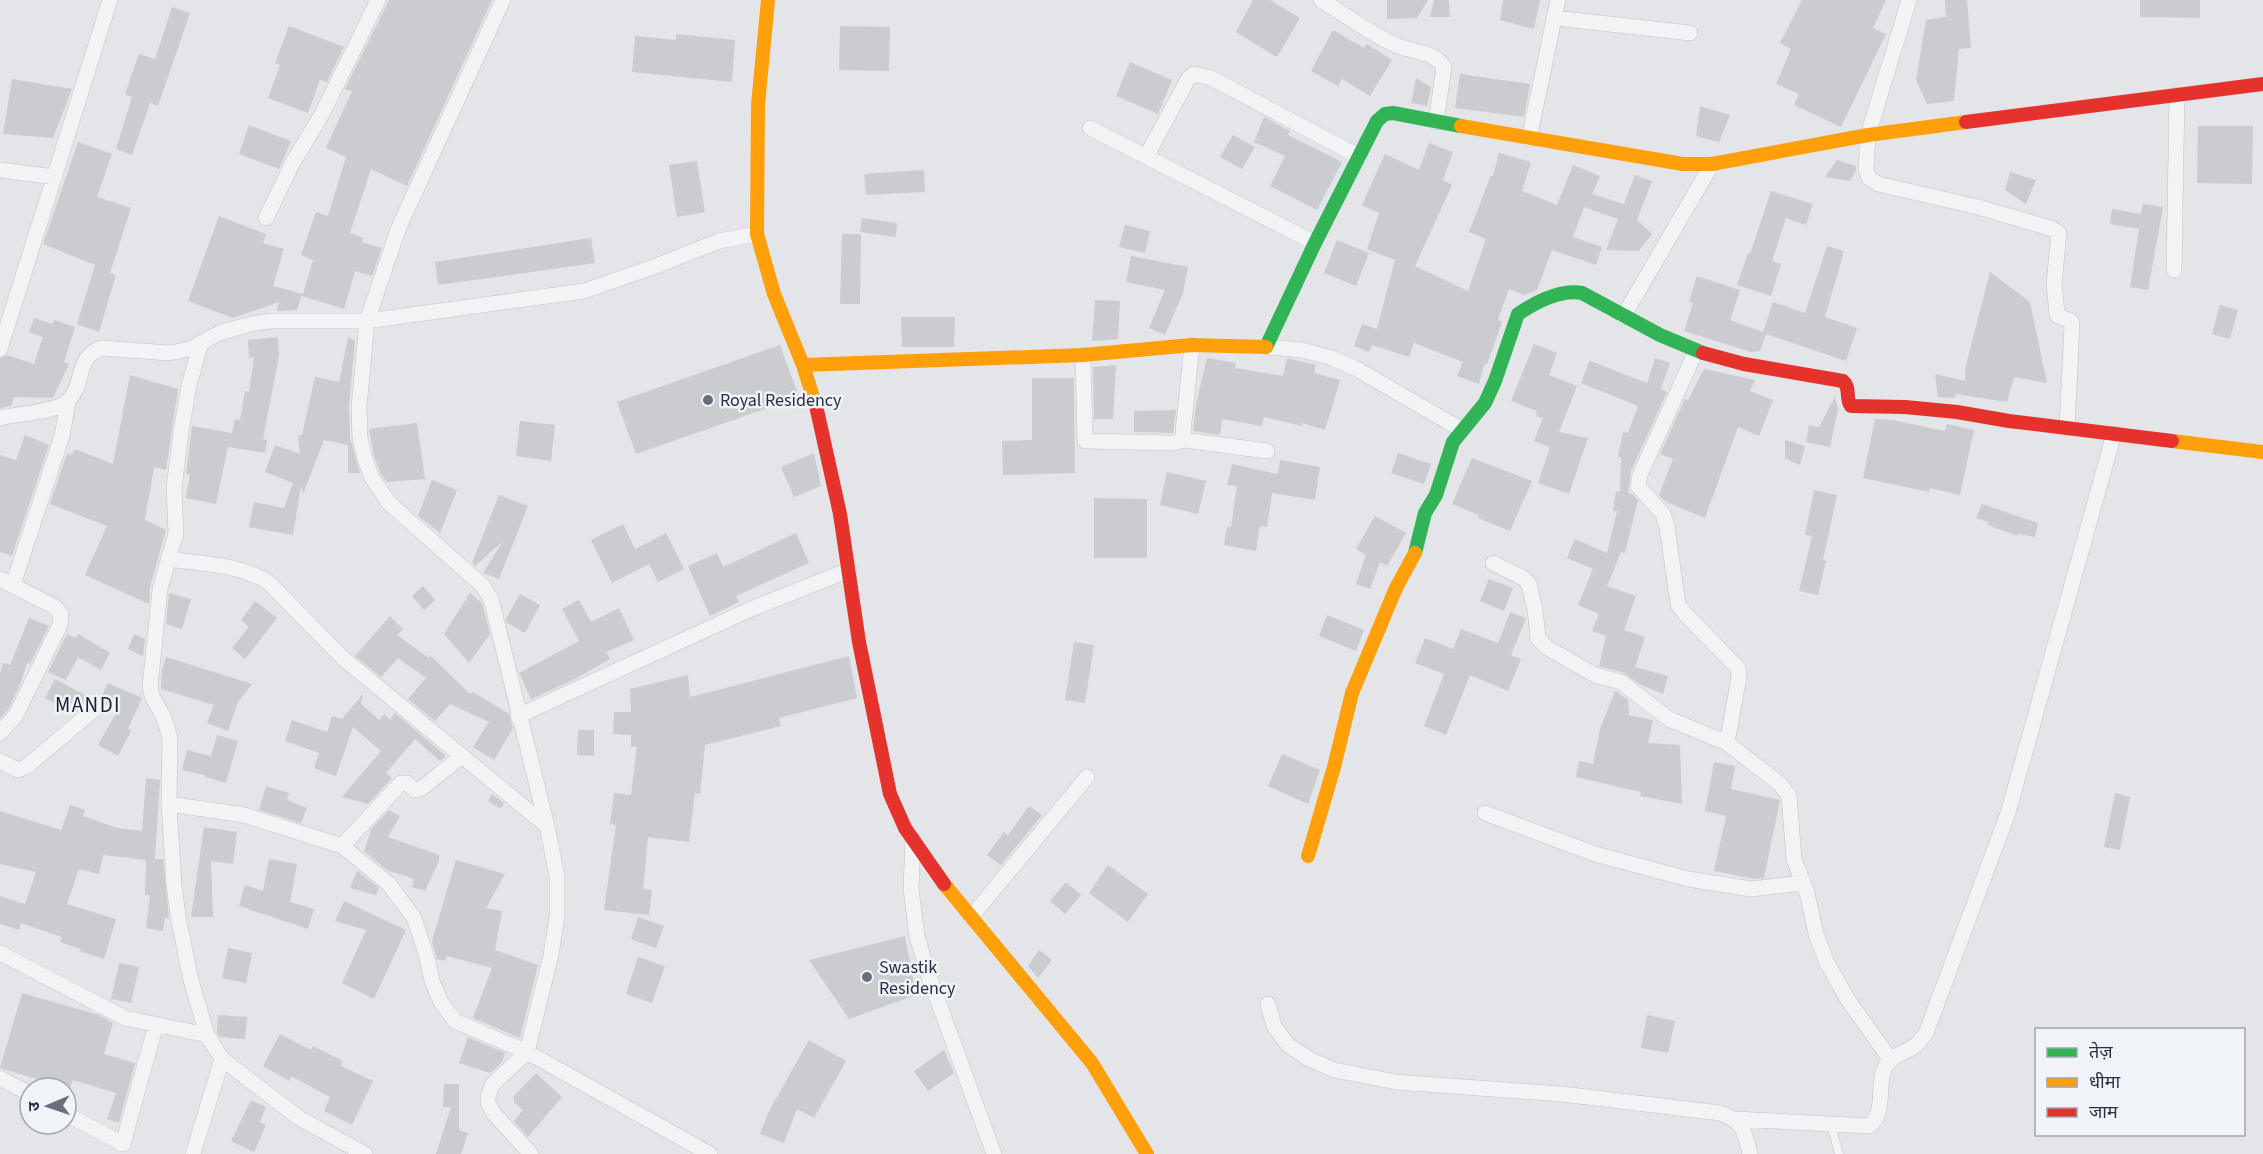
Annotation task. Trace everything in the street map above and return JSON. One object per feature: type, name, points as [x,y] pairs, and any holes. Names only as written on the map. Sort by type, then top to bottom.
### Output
[{"type":"street","points":[[0,349],[110,0]]},
{"type":"street","points":[[266,218],[293,162],[321,116],[378,0]]},
{"type":"street","points":[[503,0],[399,227],[367,321],[359,407],[360,438],[372,478],[389,503],[482,585],[491,598],[547,826],[557,876],[557,916],[550,955],[527,1052],[492,1085],[488,1104],[494,1114],[531,1154]]},
{"type":"street","points":[[768,0],[758,105],[757,234],[774,294],[803,365],[817,408],[849,570],[859,642],[888,784],[905,828],[934,872],[1092,1063],[1147,1154]]},
{"type":"street","points":[[1321,0],[1396,46],[1433,56],[1440,61],[1444,67],[1436,122]]},
{"type":"street","points":[[1529,139],[1558,0]]},
{"type":"street","points":[[1909,0],[1868,135],[1866,170],[1869,178],[1878,184],[1977,207],[2054,229],[2059,233],[2054,277],[2057,313],[2058,316],[2071,321],[2072,326],[2067,428]]},
{"type":"street","points":[[1555,18],[1690,33]]},
{"type":"street","points":[[1147,155],[1188,79],[1194,74],[1211,78],[1360,157]]},
{"type":"street","points":[[1268,347],[1315,243],[1377,121],[1385,114],[1393,113],[1529,139],[1683,164],[1712,164],[1868,135],[2263,84]]},
{"type":"street","points":[[2174,270],[2177,95]]},
{"type":"street","points":[[1090,128],[1147,155],[1315,243]]},
{"type":"street","points":[[1623,317],[1712,164]]},
{"type":"street","points":[[0,170],[55,177]]},
{"type":"street","points":[[0,733],[16,715],[60,625],[61,614],[55,607],[6,582],[62,436],[68,403],[74,393],[85,360],[91,351],[102,348],[169,353],[190,349],[219,333],[270,321],[367,321],[584,291],[719,241],[757,234]]},
{"type":"street","points":[[1308,856],[1358,677],[1396,588],[1416,551],[1425,513],[1436,495],[1454,442],[1485,403],[1495,381],[1515,321],[1523,310],[1570,291],[1587,296],[1623,317],[1696,351],[1743,364],[1843,381],[1848,388],[1847,400],[1851,406],[1957,412],[2009,421],[2263,452]]},
{"type":"street","points":[[201,343],[189,385],[181,432],[174,488],[176,533],[160,589],[150,687],[170,738],[169,804],[178,922],[191,980],[207,1035],[222,1059],[299,1118],[365,1154]]},
{"type":"street","points":[[803,365],[1083,355],[1192,345],[1268,347],[1302,351],[1332,358],[1355,368],[1462,430]]},
{"type":"street","points":[[1183,432],[1192,345]]},
{"type":"street","points":[[1696,351],[1640,475],[1638,486],[1663,514],[1667,527],[1678,604],[1738,668],[1739,677],[1727,743]]},
{"type":"street","points":[[1083,355],[1085,441],[1173,443],[1184,440],[1267,451]]},
{"type":"street","points":[[0,418],[57,408],[68,403]]},
{"type":"street","points":[[1268,1004],[1274,1026],[1288,1045],[1309,1059],[1334,1070],[1396,1082],[1562,1094],[1662,1105],[1720,1113],[1736,1119],[1869,1126],[1879,1112],[1879,1093],[1883,1074],[1890,1059],[1916,1045],[1926,1034],[1994,854],[2008,813],[2114,434]]},
{"type":"street","points":[[168,559],[239,570],[256,575],[268,582],[344,659],[547,826]]},
{"type":"street","points":[[1493,563],[1523,578],[1528,584],[1535,609],[1538,638],[1546,647],[1595,675],[1621,682],[1660,713],[1678,723],[1727,743],[1780,784],[1789,796],[1794,859],[1827,963],[1848,1000],[1890,1059]]},
{"type":"street","points":[[519,716],[751,609],[849,570]]},
{"type":"street","points":[[0,761],[18,770],[26,767],[96,708]]},
{"type":"street","points":[[342,846],[401,783],[404,782],[415,790],[419,790],[462,756]]},
{"type":"street","points":[[971,917],[1087,777]]},
{"type":"street","points":[[169,804],[244,815],[342,846],[390,884],[414,918],[432,981],[441,1002],[455,1021],[527,1052],[710,1154]]},
{"type":"street","points":[[1485,813],[1595,854],[1688,879],[1751,889],[1803,882]]},
{"type":"street","points":[[913,840],[911,889],[917,936],[927,971],[994,1154]]},
{"type":"street","points":[[0,953],[125,1018],[207,1035]]},
{"type":"street","points":[[78,1120],[123,1144],[156,1024]]},
{"type":"street","points":[[193,1154],[222,1059]]},
{"type":"street","points":[[0,1078],[18,1088]]},
{"type":"street","points":[[1736,1119],[1744,1131],[1749,1154]]},
{"type":"lane","points":[[1831,1125],[1839,1154]]},
{"type":"building","points":[[389,0],[492,0],[407,186],[371,169],[350,233],[363,238],[362,242],[382,248],[372,276],[355,271],[344,309],[302,296],[302,294],[297,310],[277,311],[279,302],[233,318],[188,301],[219,216],[266,234],[263,243],[284,249],[273,286],[303,294],[313,260],[301,255],[316,212],[328,216],[346,157],[326,148],[352,91],[345,89]]},
{"type":"building","points":[[1253,0],[1270,0],[1300,18],[1277,57],[1236,32]]},
{"type":"building","points":[[1387,0],[1428,0],[1417,18],[1387,19]]},
{"type":"building","points":[[1434,0],[1449,0],[1450,17],[1430,17]]},
{"type":"building","points":[[1503,0],[1540,0],[1534,29],[1500,20]]},
{"type":"building","points":[[1802,0],[1886,0],[1873,28],[1886,34],[1841,127],[1794,105],[1799,94],[1776,84],[1791,49],[1780,43]]},
{"type":"building","points":[[1945,0],[1967,0],[1971,48],[1959,49],[1954,101],[1927,104],[1916,80],[1926,20],[1946,17]]},
{"type":"building","points":[[2140,0],[2200,0],[2200,18],[2140,17]]},
{"type":"building","points":[[172,7],[190,13],[158,106],[150,103],[132,155],[116,149],[132,97],[125,94],[139,54],[155,59]]},
{"type":"building","points":[[289,26],[344,47],[327,82],[320,80],[308,113],[268,98],[280,65],[275,63]]},
{"type":"building","points":[[840,26],[890,27],[889,71],[839,70]]},
{"type":"building","points":[[1333,30],[1364,48],[1367,44],[1392,60],[1370,96],[1342,79],[1338,86],[1311,71]]},
{"type":"building","points":[[676,34],[735,40],[732,82],[632,72],[635,36],[676,40]]},
{"type":"building","points":[[1130,62],[1172,80],[1158,114],[1116,96]]},
{"type":"building","points":[[1460,74],[1530,84],[1524,117],[1455,108]]},
{"type":"building","points":[[1416,78],[1431,87],[1427,106],[1411,103]]},
{"type":"building","points":[[12,79],[72,89],[53,138],[3,134]]},
{"type":"building","points":[[1700,106],[1730,115],[1719,142],[1696,136]]},
{"type":"building","points":[[1264,117],[1290,131],[1288,135],[1342,162],[1317,210],[1270,186],[1285,156],[1254,142]]},
{"type":"building","points":[[249,125],[291,141],[279,169],[239,154]]},
{"type":"building","points":[[2198,126],[2253,126],[2252,184],[2197,183]]},
{"type":"building","points":[[1233,135],[1255,147],[1242,169],[1220,157]]},
{"type":"building","points":[[78,142],[112,154],[97,197],[131,208],[110,273],[116,275],[99,332],[77,324],[95,265],[43,244]]},
{"type":"building","points":[[1429,143],[1453,152],[1443,180],[1452,185],[1415,266],[1468,291],[1486,239],[1469,232],[1491,175],[1493,176],[1499,153],[1531,162],[1522,191],[1557,205],[1573,165],[1600,176],[1592,194],[1624,204],[1635,175],[1652,181],[1637,220],[1652,234],[1639,251],[1606,250],[1618,219],[1584,207],[1573,237],[1602,247],[1596,265],[1552,250],[1537,290],[1524,295],[1509,289],[1498,319],[1502,322],[1487,364],[1484,365],[1479,384],[1457,376],[1463,362],[1414,343],[1409,357],[1372,345],[1369,352],[1354,346],[1362,324],[1377,329],[1395,260],[1367,249],[1379,213],[1362,205],[1385,154],[1419,170]]},
{"type":"building","points":[[1837,160],[1856,166],[1856,171],[1850,181],[1825,177]]},
{"type":"building","points":[[697,161],[705,212],[677,217],[669,165]]},
{"type":"building","points":[[924,170],[925,192],[866,195],[864,174]]},
{"type":"building","points":[[2010,172],[2036,180],[2026,204],[2005,190]]},
{"type":"building","points":[[1771,191],[1813,204],[1806,225],[1786,218],[1772,261],[1781,264],[1771,296],[1737,285]]},
{"type":"building","points":[[2143,204],[2163,207],[2148,290],[2130,287],[2139,229],[2110,224],[2112,209],[2141,214]]},
{"type":"building","points":[[862,218],[897,223],[896,237],[860,232]]},
{"type":"building","points":[[1125,225],[1150,231],[1145,253],[1119,247]]},
{"type":"building","points":[[842,234],[861,234],[860,304],[840,304]]},
{"type":"building","points":[[591,238],[595,263],[438,285],[435,262]]},
{"type":"building","points":[[1337,240],[1369,253],[1356,286],[1324,273]]},
{"type":"building","points":[[1827,246],[1844,251],[1825,317],[1857,328],[1846,361],[1766,334],[1760,351],[1751,352],[1684,331],[1693,303],[1689,301],[1697,276],[1740,290],[1730,320],[1763,332],[1773,302],[1805,313]]},
{"type":"building","points":[[1131,256],[1188,267],[1183,293],[1165,335],[1149,328],[1165,290],[1126,282]]},
{"type":"building","points":[[1990,272],[2030,302],[2047,383],[2014,377],[2007,402],[1956,394],[1955,398],[1938,397],[1935,374],[1965,381],[1965,369]]},
{"type":"building","points":[[1095,300],[1120,301],[1118,339],[1092,341]]},
{"type":"building","points":[[2220,305],[2238,310],[2230,339],[2212,334]]},
{"type":"building","points":[[901,317],[955,317],[954,347],[902,347]]},
{"type":"building","points":[[34,318],[53,324],[54,320],[75,327],[64,362],[69,364],[53,398],[14,397],[11,406],[0,408],[0,358],[7,355],[34,364],[43,337],[29,332]]},
{"type":"building","points":[[278,337],[279,356],[263,439],[267,440],[265,453],[228,447],[216,504],[186,498],[190,474],[186,474],[192,426],[232,433],[235,419],[240,420],[245,391],[249,392],[254,357],[249,358],[248,340]]},
{"type":"building","points":[[348,337],[355,341],[349,406],[350,438],[360,473],[348,473],[348,445],[324,440],[303,494],[301,486],[293,535],[249,527],[254,502],[284,508],[293,483],[265,472],[275,445],[300,454],[298,436],[302,435],[315,377],[339,382]]},
{"type":"building","points":[[1534,344],[1557,353],[1549,375],[1577,386],[1559,432],[1588,438],[1569,494],[1538,483],[1550,447],[1534,441],[1543,418],[1536,416],[1537,411],[1511,401]]},
{"type":"building","name":"Royal Residency","points":[[780,345],[799,397],[636,454],[617,402]]},
{"type":"building","points":[[1207,358],[1236,363],[1235,368],[1283,376],[1287,358],[1316,365],[1314,373],[1340,380],[1325,430],[1302,423],[1302,426],[1264,417],[1262,426],[1222,419],[1220,435],[1193,431],[1196,404]]},
{"type":"building","points":[[1655,358],[1670,363],[1661,389],[1667,392],[1631,471],[1628,493],[1638,500],[1625,553],[1621,552],[1607,586],[1636,596],[1624,630],[1645,637],[1635,667],[1668,676],[1663,694],[1639,684],[1624,673],[1599,666],[1606,636],[1592,631],[1599,614],[1578,605],[1593,569],[1567,558],[1575,539],[1607,553],[1617,511],[1613,511],[1616,491],[1620,492],[1621,457],[1618,457],[1623,432],[1628,433],[1638,406],[1581,383],[1589,362],[1647,383]]},
{"type":"building","points":[[1116,365],[1113,419],[1094,419],[1093,367]]},
{"type":"building","points":[[1704,369],[1755,380],[1750,391],[1773,400],[1759,436],[1738,427],[1705,518],[1666,502],[1659,495],[1673,459],[1660,454],[1685,399],[1688,400]]},
{"type":"building","points":[[130,375],[178,389],[166,470],[154,467],[145,520],[166,530],[150,587],[149,604],[85,575],[107,526],[50,504],[67,453],[72,455],[75,449],[113,464]]},
{"type":"building","points":[[1032,378],[1074,378],[1075,473],[1003,475],[1002,441],[1032,440]]},
{"type":"building","points":[[1835,397],[1838,409],[1830,447],[1806,442],[1809,425],[1819,427]]},
{"type":"building","points":[[1176,410],[1173,433],[1134,432],[1134,411]]},
{"type":"building","points":[[1875,419],[1892,420],[1945,431],[1947,424],[1974,430],[1960,495],[1930,488],[1929,492],[1863,478]]},
{"type":"building","points":[[520,421],[555,425],[551,461],[516,456]]},
{"type":"building","points":[[417,423],[425,479],[387,482],[374,456],[369,429]]},
{"type":"building","points":[[25,435],[49,445],[12,556],[0,552],[0,455],[16,460]]},
{"type":"building","points":[[1785,440],[1805,446],[1800,465],[1785,458]]},
{"type":"building","points":[[814,453],[821,486],[794,497],[781,467]]},
{"type":"building","points":[[1398,453],[1431,464],[1424,484],[1391,473]]},
{"type":"building","points":[[1472,458],[1532,481],[1510,531],[1452,504]]},
{"type":"building","points":[[1280,460],[1320,467],[1315,500],[1272,493],[1267,527],[1260,526],[1256,551],[1224,545],[1227,527],[1231,527],[1237,486],[1227,485],[1232,464],[1278,474]]},
{"type":"building","points":[[1167,472],[1206,481],[1198,514],[1160,505]]},
{"type":"building","points":[[432,480],[457,490],[440,533],[418,516]]},
{"type":"building","points":[[1814,490],[1837,495],[1818,595],[1799,591],[1812,536],[1805,535]]},
{"type":"building","points":[[499,495],[528,506],[499,579],[483,573],[503,541],[475,566],[472,563]]},
{"type":"building","points":[[1094,498],[1147,499],[1147,558],[1094,558]]},
{"type":"building","points":[[1982,504],[2038,523],[2035,537],[2018,534],[2018,536],[1987,525],[1988,522],[1976,518]]},
{"type":"building","points":[[1375,516],[1406,533],[1387,566],[1380,562],[1370,589],[1356,584],[1366,555],[1356,549]]},
{"type":"building","points":[[623,524],[635,549],[666,533],[684,569],[658,582],[649,564],[612,583],[591,540]]},
{"type":"building","points":[[796,533],[809,563],[736,596],[739,602],[710,616],[688,566],[717,553],[723,567]]},
{"type":"building","points":[[1489,579],[1513,588],[1504,611],[1480,601]]},
{"type":"building","points":[[423,586],[435,600],[424,610],[412,596]]},
{"type":"building","points":[[169,593],[191,599],[182,629],[166,624]]},
{"type":"building","points":[[470,593],[482,603],[490,634],[469,663],[444,634]]},
{"type":"building","points":[[520,594],[540,605],[525,633],[507,623],[506,619]]},
{"type":"building","points":[[579,600],[591,622],[619,608],[634,640],[606,652],[610,659],[573,680],[531,699],[519,673],[579,641],[562,609]]},
{"type":"building","points":[[255,601],[277,618],[245,659],[232,648],[249,627],[241,620]]},
{"type":"building","points":[[1510,612],[1526,618],[1511,655],[1521,659],[1508,691],[1470,675],[1446,735],[1424,726],[1444,674],[1415,663],[1425,638],[1453,649],[1461,629],[1498,643]]},
{"type":"building","points":[[1327,615],[1364,630],[1356,651],[1319,636]]},
{"type":"building","points":[[390,616],[403,629],[397,635],[429,658],[430,655],[470,694],[473,692],[509,714],[513,728],[494,760],[473,747],[489,722],[450,704],[435,721],[408,699],[426,678],[398,658],[381,677],[355,656]]},
{"type":"building","points":[[29,618],[49,626],[30,664],[27,663],[8,710],[0,718],[0,674],[3,663],[10,665]]},
{"type":"building","points":[[67,634],[76,638],[78,634],[110,653],[101,670],[78,657],[66,680],[48,672]]},
{"type":"building","points":[[134,634],[145,639],[143,656],[128,649]]},
{"type":"building","points":[[1074,642],[1094,645],[1085,703],[1065,700]]},
{"type":"building","points":[[849,656],[857,698],[779,718],[781,726],[705,745],[700,794],[695,793],[689,842],[648,837],[643,889],[652,890],[649,915],[604,910],[616,825],[610,824],[614,793],[631,795],[637,746],[631,747],[631,735],[613,734],[614,712],[631,712],[630,689],[688,675],[690,697]]},
{"type":"building","points":[[166,657],[252,684],[238,702],[228,731],[207,723],[214,705],[161,689],[162,670]]},
{"type":"building","points":[[55,679],[89,697],[86,704],[74,714],[45,698]]},
{"type":"building","points":[[108,683],[142,698],[128,729],[131,731],[118,756],[98,745],[118,710],[100,699]]},
{"type":"building","points":[[1615,691],[1628,700],[1629,715],[1653,720],[1648,743],[1680,745],[1682,804],[1640,796],[1641,792],[1576,777],[1579,761],[1593,764],[1600,729]]},
{"type":"building","points":[[363,694],[361,704],[379,720],[384,714],[390,720],[395,713],[446,756],[440,761],[415,739],[386,773],[392,778],[368,804],[342,797],[381,751],[353,727],[336,776],[314,768],[319,753],[285,741],[292,720],[327,732],[332,716],[342,719]]},
{"type":"building","points":[[578,730],[594,730],[594,756],[577,755]]},
{"type":"building","points":[[217,735],[238,741],[226,783],[182,770],[187,750],[211,756]]},
{"type":"building","points":[[1282,754],[1320,770],[1308,804],[1268,786]]},
{"type":"building","points":[[1714,762],[1735,766],[1731,789],[1780,800],[1764,878],[1755,879],[1714,871],[1726,816],[1705,811]]},
{"type":"building","points":[[146,778],[160,780],[155,859],[163,859],[169,918],[165,918],[163,931],[146,928],[150,895],[145,895],[146,860],[103,855],[99,874],[79,869],[67,904],[116,919],[104,959],[60,942],[62,937],[21,923],[19,930],[0,924],[0,896],[25,904],[36,872],[0,864],[0,811],[61,830],[70,805],[85,810],[83,816],[117,828],[142,831]]},
{"type":"building","points":[[266,786],[289,793],[287,800],[307,808],[301,823],[259,810]]},
{"type":"building","points":[[2115,793],[2130,797],[2120,850],[2104,847]]},
{"type":"building","points":[[492,794],[504,803],[501,809],[488,801]]},
{"type":"building","points":[[1029,806],[1042,815],[1001,865],[987,855],[1004,832],[1008,835]]},
{"type":"building","points":[[389,810],[400,816],[388,837],[439,855],[439,861],[425,891],[412,887],[414,879],[387,870],[364,851],[372,828]]},
{"type":"building","points":[[204,827],[237,832],[233,864],[211,861],[213,917],[191,917]]},
{"type":"building","points":[[269,859],[297,864],[290,902],[314,909],[308,929],[239,906],[245,885],[263,891]]},
{"type":"building","points":[[456,860],[505,874],[486,908],[502,911],[495,950],[538,965],[520,1038],[473,1018],[492,968],[447,956],[445,961],[437,959],[432,941]]},
{"type":"building","points":[[1108,865],[1148,894],[1128,922],[1089,893]]},
{"type":"building","points":[[357,871],[379,888],[376,895],[350,888]]},
{"type":"building","points":[[1066,882],[1081,895],[1065,914],[1050,901]]},
{"type":"building","points":[[344,901],[406,930],[374,999],[342,983],[366,930],[335,921]]},
{"type":"building","points":[[638,917],[664,926],[656,948],[631,939]]},
{"type":"building","name":"Swastik Residency","points":[[905,936],[916,995],[849,1019],[809,960]]},
{"type":"building","points":[[228,948],[252,953],[246,983],[222,978]]},
{"type":"building","points":[[1039,950],[1052,960],[1038,978],[1028,966]]},
{"type":"building","points":[[638,957],[665,966],[652,1003],[626,994]]},
{"type":"building","points":[[119,963],[139,967],[131,1003],[111,999]]},
{"type":"building","points":[[22,993],[99,1015],[113,1023],[104,1054],[135,1063],[119,1123],[107,1119],[116,1093],[78,1082],[78,1076],[27,1076],[0,1068]]},
{"type":"building","points":[[218,1015],[247,1017],[245,1039],[220,1037],[217,1033]]},
{"type":"building","points":[[1647,1015],[1675,1021],[1668,1053],[1641,1048]]},
{"type":"building","points":[[280,1034],[311,1050],[313,1046],[343,1061],[341,1066],[373,1081],[352,1125],[324,1111],[330,1097],[291,1076],[289,1081],[263,1066]]},
{"type":"building","points":[[468,1037],[505,1053],[502,1062],[490,1073],[459,1063]]},
{"type":"building","points":[[809,1040],[846,1061],[814,1118],[797,1109],[784,1143],[760,1134],[768,1113]]},
{"type":"building","points":[[944,1050],[954,1073],[928,1091],[914,1071]]},
{"type":"building","points":[[536,1073],[562,1097],[528,1137],[514,1121],[523,1110],[514,1102],[514,1096]]},
{"type":"building","points":[[444,1084],[459,1084],[459,1130],[468,1133],[461,1154],[436,1154],[451,1107],[443,1107]]},
{"type":"building","points":[[251,1100],[266,1107],[260,1122],[266,1125],[254,1152],[231,1141]]},
{"type":"traffic: fast","points":[[1266,347],[1315,243],[1377,121],[1385,114],[1393,113],[1461,126]]},
{"type":"traffic: fast","points":[[1415,553],[1425,513],[1436,495],[1453,442],[1485,403],[1518,314],[1540,301],[1557,295],[1582,293],[1660,335],[1703,353]]},
{"type":"traffic: slow","points":[[768,0],[758,105],[757,234],[774,294],[803,365],[817,410]]},
{"type":"traffic: slow","points":[[1461,126],[1683,164],[1712,164],[1868,135],[1966,122]]},
{"type":"traffic: slow","points":[[803,365],[1083,355],[1192,345],[1266,347]]},
{"type":"traffic: slow","points":[[2172,441],[2263,452]]},
{"type":"traffic: slow","points":[[1308,856],[1334,767],[1352,693],[1396,588],[1415,553]]},
{"type":"traffic: slow","points":[[944,884],[1092,1063],[1147,1154]]},
{"type":"traffic: jam","points":[[1966,122],[2263,84]]},
{"type":"traffic: jam","points":[[1703,353],[1744,364],[1843,381],[1847,387],[1851,406],[1905,407],[1957,412],[2009,421],[2172,441]]},
{"type":"traffic: jam","points":[[817,410],[840,514],[859,642],[890,794],[905,828],[944,884]]},
{"type":"place","name":"Royal Residency","points":[[708,400]]},
{"type":"place","name":"Swastik Residency","points":[[867,977]]},
{"type":"district","name":"MANDI","points":[[88,705]]}]
